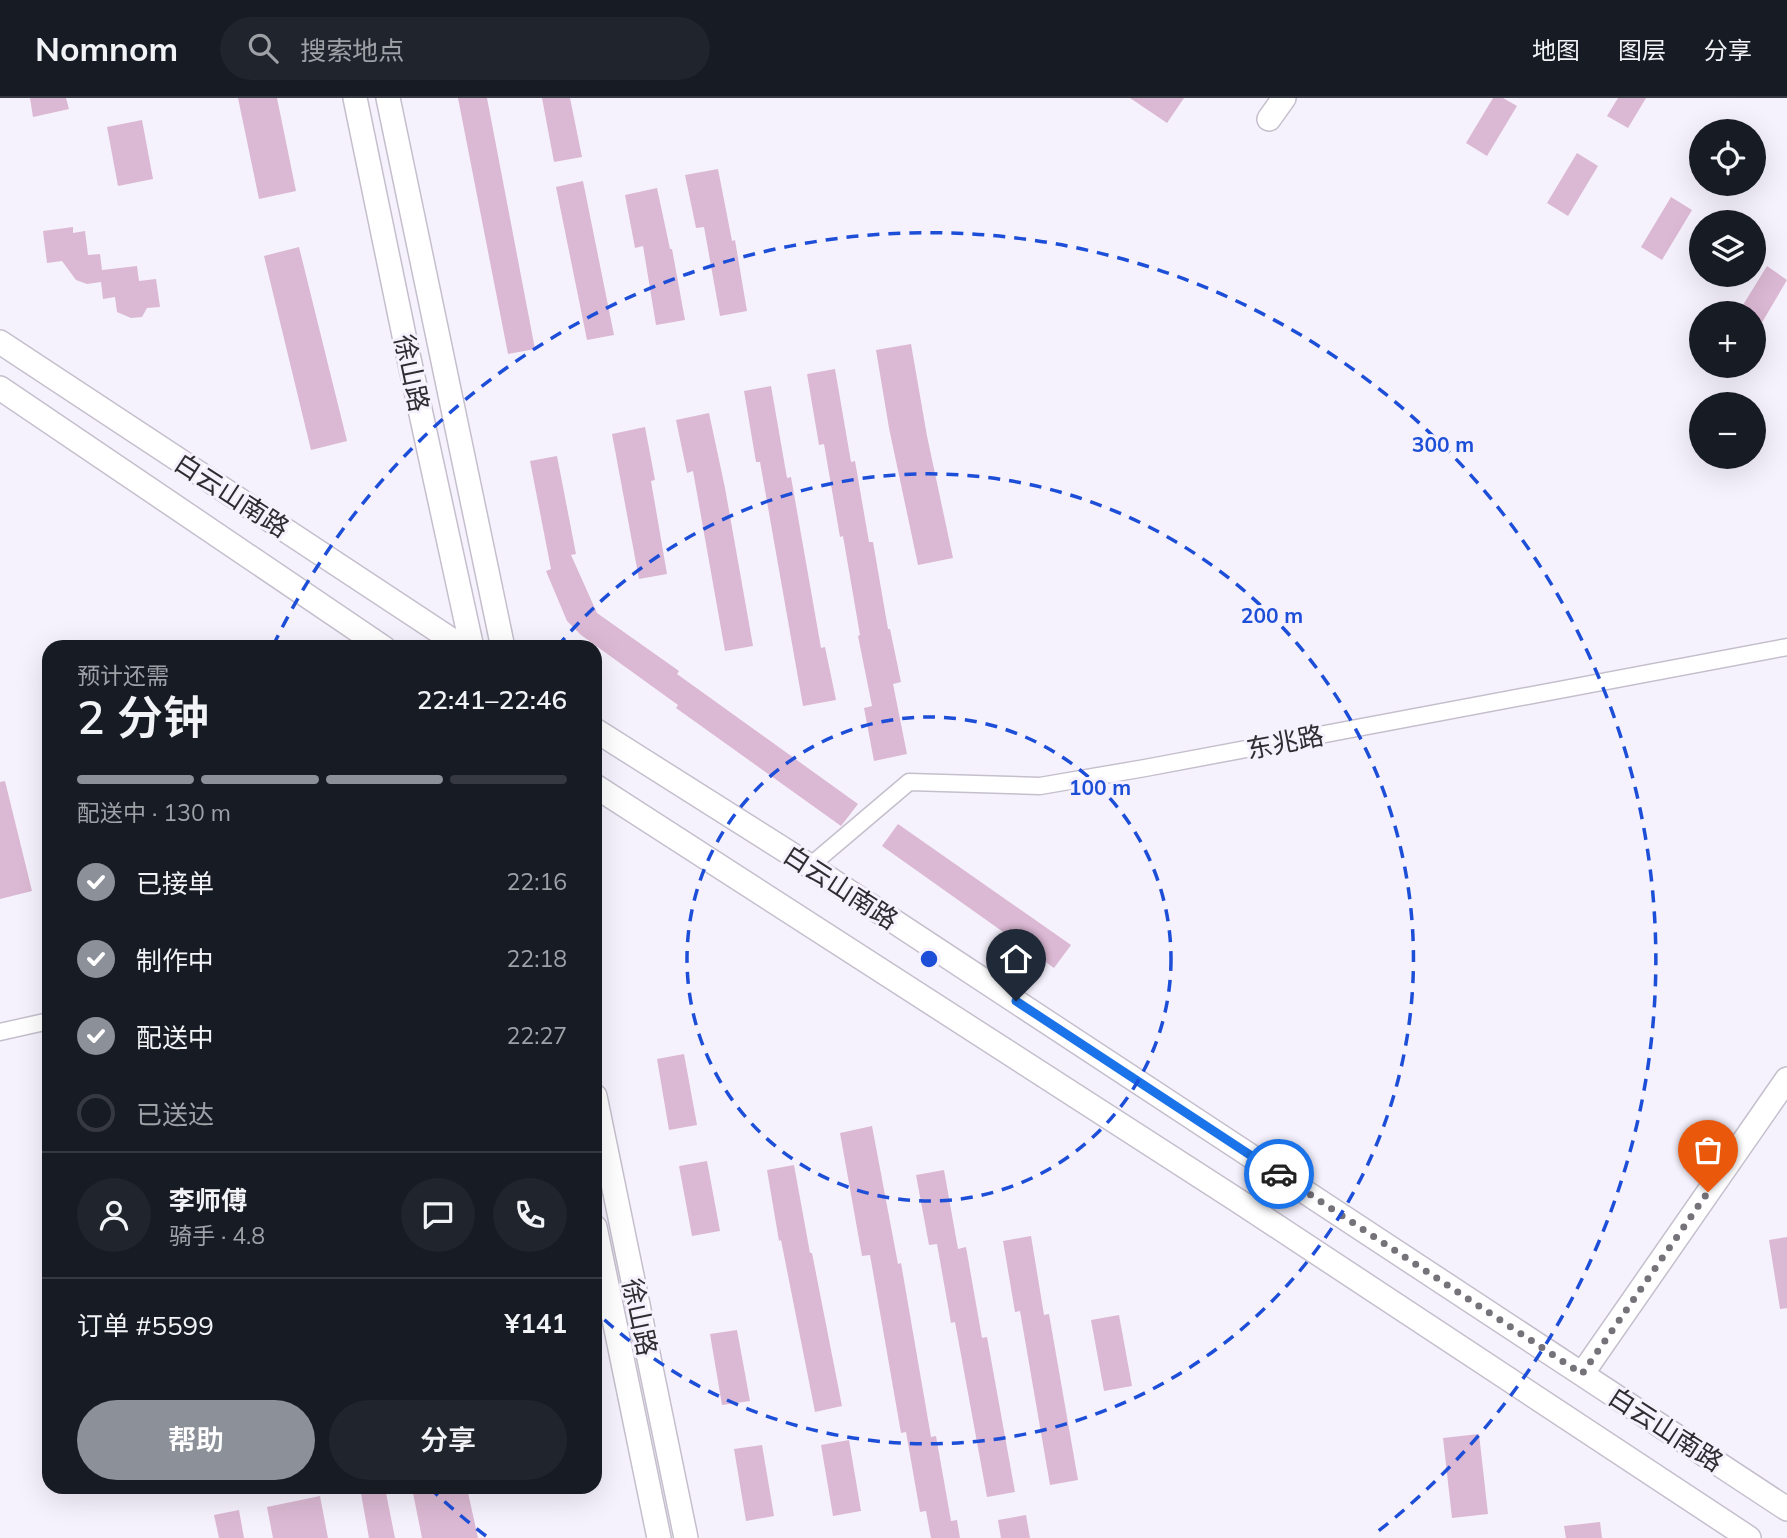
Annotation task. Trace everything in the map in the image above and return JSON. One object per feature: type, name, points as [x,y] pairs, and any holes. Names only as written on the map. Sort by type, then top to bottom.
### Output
[{"type":"main road","name":"徐山路","points":[[355,98],[470,640]]},
{"type":"main road","name":"徐山路","points":[[388,98],[501,640]]},
{"type":"main road","points":[[1269,119],[1284,98]]},
{"type":"main road","name":"白云山南路","points":[[0,342],[452,640]]},
{"type":"main road","name":"白云山南路","points":[[0,388],[372,640]]},
{"type":"main road","name":"白云山南路","points":[[602,734],[810,866],[1787,1509]]},
{"type":"main road","name":"白云山南路","points":[[602,791],[1237,1200],[1749,1538]]},
{"type":"main road","points":[[1582,1374],[1787,1079]]},
{"type":"main road","name":"徐山路","points":[[602,1130],[686,1538]]},
{"type":"main road","name":"徐山路","points":[[602,1261],[659,1538]]},
{"type":"street","name":"东兆路","points":[[810,866],[909,782],[1040,786],[1787,647]]},
{"type":"street","points":[[0,1032],[42,1023]]},
{"type":"building","points":[[30,98],[66,98],[69,109],[33,117]]},
{"type":"building","points":[[238,98],[277,98],[296,191],[259,199]]},
{"type":"building","points":[[458,98],[487,98],[535,349],[508,354]]},
{"type":"building","points":[[542,98],[570,98],[582,157],[554,162]]},
{"type":"building","points":[[1130,98],[1184,98],[1167,123]]},
{"type":"building","points":[[1493,98],[1503,98],[1517,106],[1487,156],[1466,143]]},
{"type":"building","points":[[1618,98],[1646,98],[1628,128],[1607,116]]},
{"type":"building","points":[[142,120],[153,179],[118,186],[107,127]]},
{"type":"building","points":[[1577,153],[1598,166],[1568,216],[1547,203]]},
{"type":"building","points":[[718,169],[732,241],[735,240],[747,311],[720,316],[704,227],[696,228],[685,175]]},
{"type":"building","points":[[583,181],[614,335],[587,340],[556,187]]},
{"type":"building","points":[[657,188],[685,320],[656,325],[643,246],[635,248],[625,195]]},
{"type":"building","points":[[1671,197],[1692,210],[1689,210],[1689,215],[1662,260],[1641,247]]},
{"type":"building","points":[[73,227],[73,233],[85,231],[88,255],[100,254],[102,270],[137,266],[139,281],[156,279],[160,307],[147,308],[142,317],[131,318],[117,312],[115,297],[103,299],[101,282],[87,284],[76,280],[62,261],[47,263],[43,231]]},
{"type":"building","points":[[299,247],[347,441],[311,450],[264,256]]},
{"type":"building","points":[[1766,268],[1787,280],[1766,316],[1766,301],[1745,301],[1754,287],[1766,287]]},
{"type":"building","points":[[911,344],[953,558],[918,565],[889,428],[876,350]]},
{"type":"building","points":[[835,369],[851,462],[855,461],[869,542],[873,542],[888,629],[901,682],[893,684],[907,754],[874,761],[864,708],[872,706],[843,536],[840,537],[824,444],[819,445],[807,374]]},
{"type":"building","points":[[771,386],[787,478],[791,477],[821,648],[825,647],[836,700],[803,706],[760,462],[756,462],[744,391]]},
{"type":"building","points":[[709,413],[753,646],[725,651],[693,471],[687,473],[676,420]]},
{"type":"building","points":[[645,427],[667,574],[639,579],[612,434]]},
{"type":"building","points":[[557,456],[576,554],[571,555],[597,613],[858,804],[841,826],[676,708],[678,705],[602,650],[602,640],[588,640],[567,621],[546,571],[551,569],[530,461]]},
{"type":"building","points":[[5,781],[32,891],[0,899],[0,782]]},
{"type":"building","points":[[898,824],[1071,945],[1054,968],[882,846]]},
{"type":"building","points":[[684,1054],[697,1125],[669,1130],[657,1059]]},
{"type":"building","points":[[872,1126],[898,1264],[901,1263],[931,1437],[936,1436],[951,1521],[957,1520],[960,1538],[931,1538],[926,1511],[920,1512],[906,1432],[901,1433],[870,1255],[862,1256],[840,1133]]},
{"type":"building","points":[[707,1161],[720,1231],[692,1236],[679,1166]]},
{"type":"building","points":[[794,1165],[842,1406],[815,1412],[767,1170]]},
{"type":"building","points":[[944,1170],[958,1249],[966,1247],[982,1338],[987,1337],[1015,1492],[987,1497],[955,1322],[951,1323],[937,1244],[929,1245],[916,1175]]},
{"type":"building","points":[[1031,1236],[1044,1315],[1049,1314],[1078,1480],[1050,1485],[1020,1311],[1015,1312],[1003,1241]]},
{"type":"building","points":[[1787,1237],[1787,1308],[1780,1309],[1769,1240]]},
{"type":"building","points":[[1119,1315],[1132,1386],[1104,1391],[1091,1320]]},
{"type":"building","points":[[737,1330],[750,1401],[722,1405],[710,1334]]},
{"type":"building","points":[[1479,1434],[1488,1514],[1452,1518],[1443,1438]]},
{"type":"building","points":[[849,1440],[861,1511],[833,1516],[821,1445]]},
{"type":"building","points":[[762,1445],[774,1516],[746,1521],[734,1449]]},
{"type":"building","points":[[361,1494],[386,1494],[395,1538],[369,1538]]},
{"type":"building","points":[[413,1494],[468,1494],[478,1538],[422,1538]]},
{"type":"building","points":[[320,1496],[328,1538],[273,1538],[267,1507]]},
{"type":"building","points":[[239,1510],[244,1538],[219,1538],[214,1515]]},
{"type":"building","points":[[1026,1515],[1030,1538],[1001,1538],[998,1520]]},
{"type":"building","points":[[1600,1522],[1602,1538],[1566,1538],[1564,1526]]},
{"type":"way so far","points":[[1279,1174],[1582,1374],[1708,1192]]},
{"type":"route","points":[[1016,1001],[1279,1174]]}]
